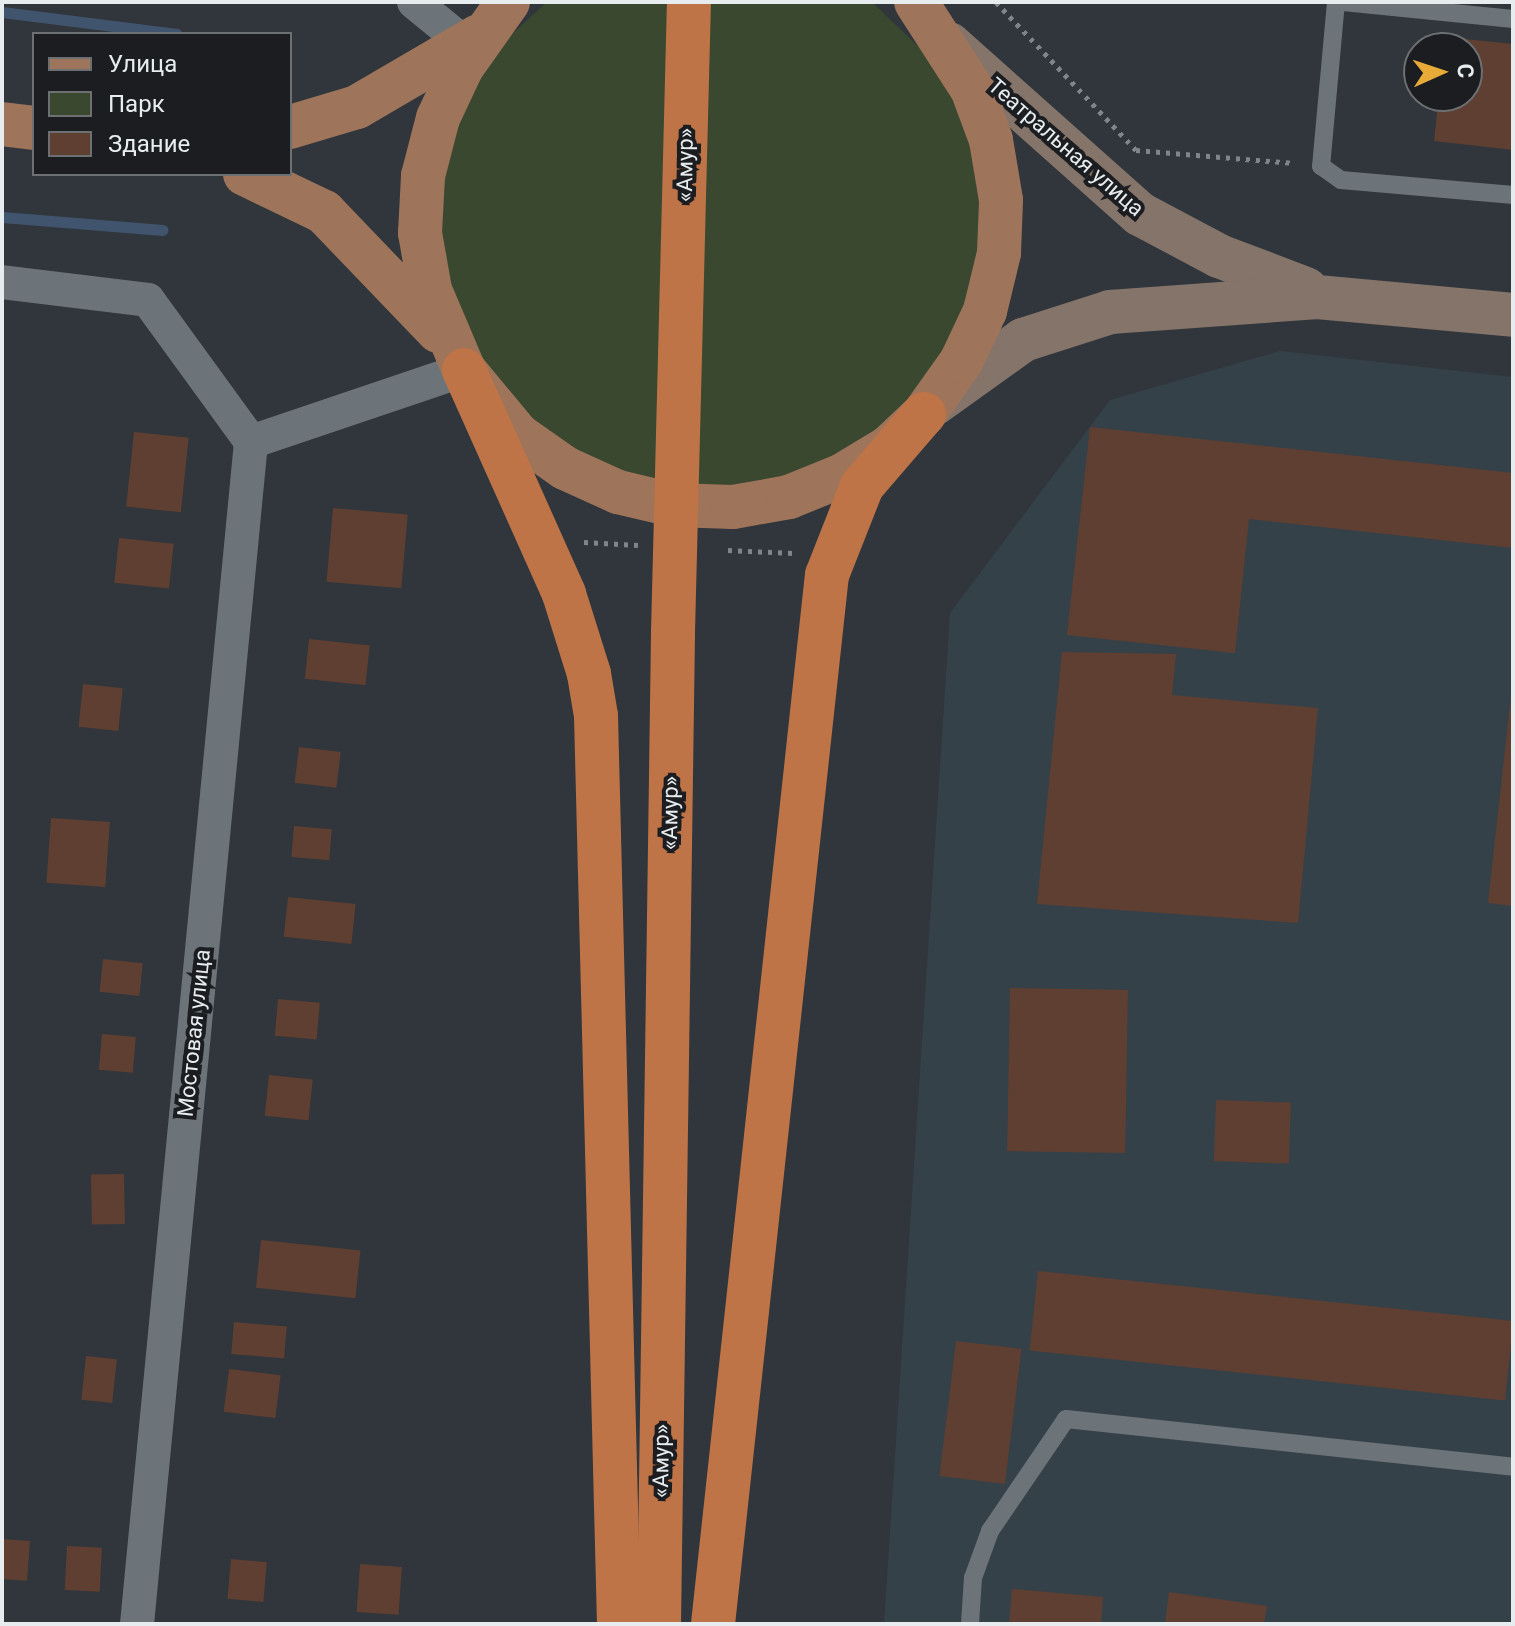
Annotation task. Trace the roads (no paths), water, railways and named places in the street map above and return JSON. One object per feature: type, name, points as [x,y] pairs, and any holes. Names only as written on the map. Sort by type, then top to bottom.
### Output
[{"type":"highway","name":"«Амур»","points":[[659,1624],[673,632],[689,2]]},
{"type":"highway","points":[[464,370],[564,594],[589,674],[596,716],[619,1624]]},
{"type":"highway","points":[[713,1624],[827,575],[862,486],[924,414]]},
{"type":"main road","points":[[250,176],[297,196],[347,232],[436,328],[464,370],[518,435],[565,468],[618,492],[673,505],[733,507],[789,497],[841,476],[889,447],[924,414],[961,362],[985,311],[999,253],[1001,200],[991,140],[972,89],[918,11]]},
{"type":"main road","name":"Театральная улица","points":[[918,11],[1140,214],[1219,256],[1294,286],[1344,297],[1513,315]]},
{"type":"main road","points":[[292,126],[357,107],[497,17]]},
{"type":"main road","points":[[464,370],[430,290],[420,233],[423,176],[438,118],[462,67],[497,17]]},
{"type":"main road","points":[[2,124],[32,128]]},
{"type":"main road","name":"Театральная улица","points":[[924,414],[954,386],[1023,340],[1079,318],[1198,302],[1344,297]]},
{"type":"street","points":[[414,2],[497,17]]},
{"type":"street","points":[[2,282],[148,300],[251,442],[464,370]]},
{"type":"street","name":"Мостовая улица","points":[[137,1624],[251,442]]},
{"type":"lane","points":[[1336,2],[1321,166],[1341,180],[1513,195]]},
{"type":"lane","points":[[1343,2],[1513,19]]},
{"type":"lane","points":[[970,1624],[973,1578],[990,1531],[1066,1419],[1513,1467]]},
{"type":"waterway","points":[[2,12],[161,32]]},
{"type":"waterway","points":[[2,217],[162,230]]}]
